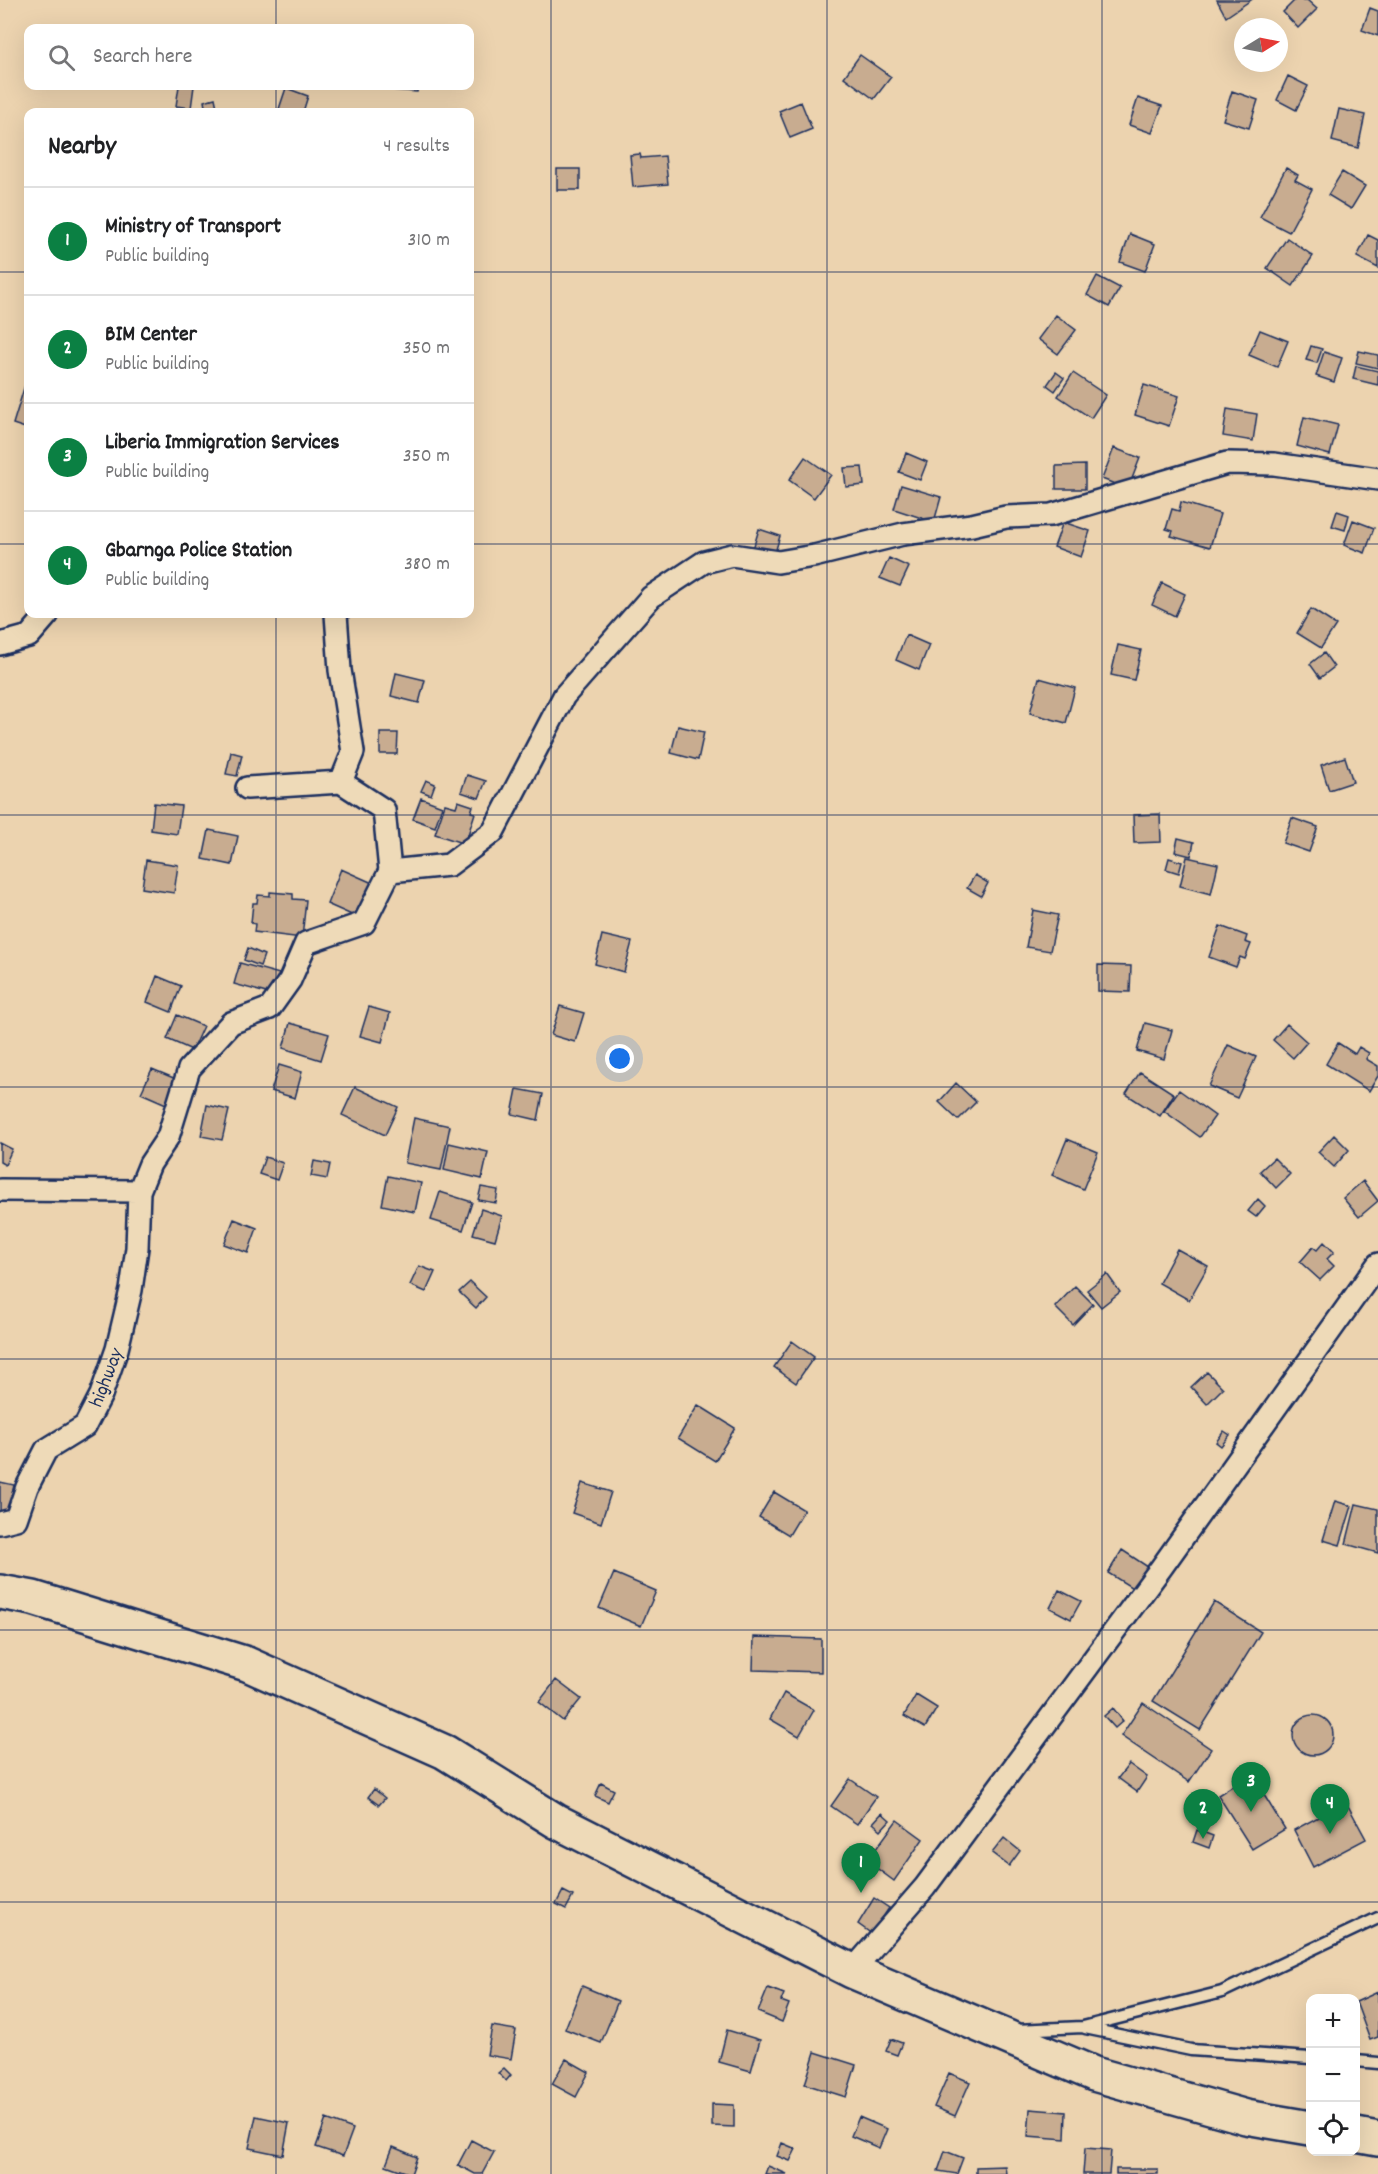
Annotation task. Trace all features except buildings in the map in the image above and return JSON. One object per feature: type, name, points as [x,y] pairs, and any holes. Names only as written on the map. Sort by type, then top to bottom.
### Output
[{"type":"main road","points":[[0,1592],[33,1598],[247,1664],[445,1752],[556,1821],[852,1971],[1094,2074],[1246,2117],[1306,2127]]},
{"type":"main road","points":[[1360,2136],[1378,2139]]},
{"type":"street","points":[[390,871],[449,865],[493,832],[564,696],[651,597],[704,562],[732,555],[778,562],[814,556],[903,534],[972,525],[1006,517],[1051,514],[1227,463],[1274,465],[1378,479]]},
{"type":"street","points":[[0,644],[29,636],[45,618]]},
{"type":"street","points":[[336,618],[339,670],[353,752],[341,782]]},
{"type":"street","points":[[0,1190],[140,1191],[150,1164],[168,1137],[189,1068],[231,1023],[270,1008],[290,980],[306,943],[364,923],[390,871],[384,810],[341,782],[248,788]]},
{"type":"street","name":"highway","points":[[0,1523],[16,1519],[27,1486],[46,1450],[85,1426],[101,1395],[117,1349],[131,1290],[137,1248],[140,1191]]},
{"type":"street","points":[[852,1971],[939,1868],[1161,1568],[1378,1264]]},
{"type":"lane","points":[[989,2030],[1083,2027],[1222,1992],[1378,1918]]},
{"type":"lane","points":[[1083,2027],[1191,2050],[1306,2058]]},
{"type":"lane","points":[[1360,2061],[1378,2063]]},
{"type":"place","name":"Liberia Immigration Services","points":[[1251,1812]]},
{"type":"place","name":"Gbarnga Police Station","points":[[1330,1834]]},
{"type":"place","name":"BIM Center","points":[[1203,1839]]},
{"type":"place","name":"Ministry of Transport","points":[[861,1893]]}]
